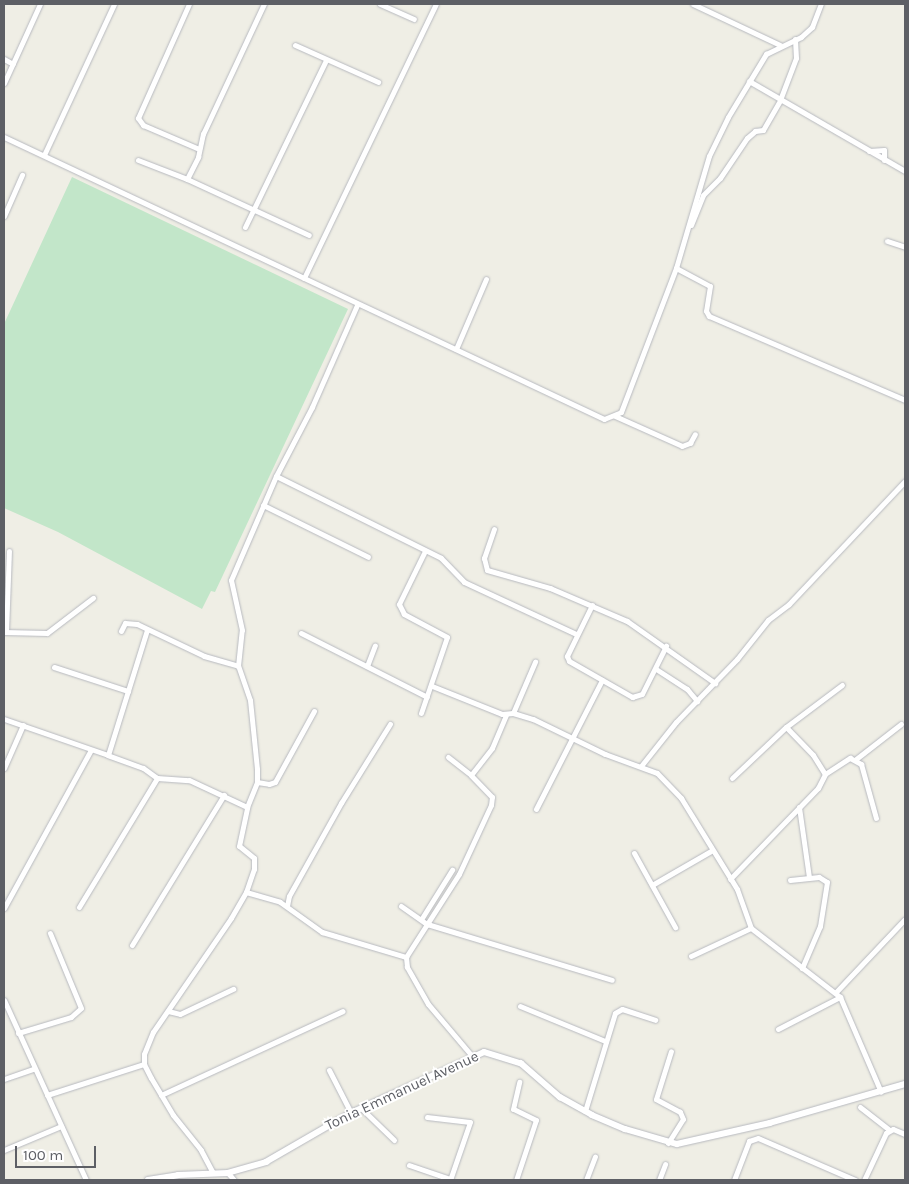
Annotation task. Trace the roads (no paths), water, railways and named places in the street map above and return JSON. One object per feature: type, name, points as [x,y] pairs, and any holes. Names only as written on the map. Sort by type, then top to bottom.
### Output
[{"type":"street","points":[[4,83],[40,4]]},
{"type":"street","points":[[44,155],[114,4]]},
{"type":"street","points":[[190,4],[138,118],[143,125],[199,149]]},
{"type":"street","points":[[187,179],[203,134],[264,4]]},
{"type":"street","points":[[380,4],[414,19]]},
{"type":"street","points":[[304,278],[436,4]]},
{"type":"street","points":[[693,4],[780,45]]},
{"type":"street","points":[[615,416],[621,412],[676,268],[709,156],[748,81],[766,54],[812,28],[821,4]]},
{"type":"street","points":[[687,232],[703,195],[720,178],[747,138],[755,131],[763,130],[780,100],[796,58],[794,39]]},
{"type":"street","points":[[295,45],[378,82]]},
{"type":"street","points":[[4,59],[13,64]]},
{"type":"street","points":[[245,227],[326,60]]},
{"type":"street","points":[[748,81],[905,171]]},
{"type":"street","points":[[4,137],[598,417],[615,416],[682,446],[690,443],[695,434]]},
{"type":"street","points":[[138,160],[187,179],[309,235]]},
{"type":"street","points":[[4,216],[22,175]]},
{"type":"street","points":[[887,241],[905,247]]},
{"type":"street","points":[[676,268],[712,288],[706,306],[709,316],[905,400]]},
{"type":"street","points":[[456,349],[486,279]]},
{"type":"street","points":[[209,1176],[202,1150],[161,1095],[144,1064],[153,1032],[246,892],[255,862],[239,846],[247,807],[257,782],[250,700],[238,666],[242,630],[231,580],[276,476],[312,407],[357,305]]},
{"type":"street","points":[[276,476],[445,560],[464,582],[576,634]]},
{"type":"street","points":[[641,766],[768,620],[790,604],[905,481]]},
{"type":"street","points":[[263,505],[368,557]]},
{"type":"street","points":[[494,529],[484,558],[487,570],[520,578],[592,605],[627,621],[666,646],[715,683]]},
{"type":"street","points":[[421,713],[448,637],[404,614],[399,604],[425,551]]},
{"type":"street","points":[[9,552],[5,632],[47,632],[93,598]]},
{"type":"street","points":[[592,605],[567,651],[569,661],[602,680],[637,698],[656,669],[666,646]]},
{"type":"street","points":[[121,631],[127,622],[204,656],[238,666]]},
{"type":"street","points":[[108,754],[147,630]]},
{"type":"street","points":[[301,633],[427,697]]},
{"type":"street","points":[[367,666],[376,645]]},
{"type":"street","points":[[513,713],[535,662]]},
{"type":"street","points":[[54,667],[128,691]]},
{"type":"street","points":[[656,669],[687,689],[697,700]]},
{"type":"street","points":[[536,809],[602,680]]},
{"type":"street","points":[[732,778],[786,727],[842,684]]},
{"type":"street","points":[[432,686],[506,715],[513,713],[533,719],[605,754],[657,773],[675,791],[730,879],[751,928],[838,995],[881,1092]]},
{"type":"street","points":[[257,782],[268,784],[275,782],[314,711]]},
{"type":"street","points":[[472,776],[492,748],[506,715]]},
{"type":"street","points":[[4,719],[91,750],[108,754],[143,768],[157,778],[189,780],[247,807]]},
{"type":"street","points":[[288,906],[289,896],[341,803],[390,724]]},
{"type":"street","points":[[730,879],[818,788],[825,774],[848,759],[856,759],[901,724]]},
{"type":"street","points":[[4,768],[23,725]]},
{"type":"street","points":[[786,727],[813,755],[825,774]]},
{"type":"street","points":[[4,908],[91,750]]},
{"type":"street","points":[[448,757],[472,776],[492,801],[459,874],[406,957],[407,967],[428,1004],[472,1056]]},
{"type":"street","points":[[856,759],[866,780],[876,818]]},
{"type":"street","points":[[79,907],[157,778]]},
{"type":"street","points":[[132,945],[224,795]]},
{"type":"street","points":[[799,807],[809,877]]},
{"type":"street","points":[[652,885],[711,851]]},
{"type":"street","points":[[634,853],[675,927]]},
{"type":"street","points":[[422,918],[452,870]]},
{"type":"street","points":[[790,880],[809,877],[824,880],[827,889],[820,926],[802,968]]},
{"type":"street","points":[[246,892],[288,906],[316,929],[406,957]]},
{"type":"street","points":[[401,906],[422,918],[428,924],[612,980]]},
{"type":"street","points":[[778,1029],[838,995],[905,919]]},
{"type":"street","points":[[691,956],[751,928]]},
{"type":"street","points":[[18,1033],[71,1017],[81,1008],[50,933]]},
{"type":"street","points":[[168,1011],[180,1014],[233,989]]},
{"type":"street","points":[[4,1000],[33,1069],[86,1180]]},
{"type":"street","points":[[520,1006],[605,1041]]},
{"type":"street","points":[[584,1111],[605,1041],[618,1009],[655,1020]]},
{"type":"street","points":[[161,1095],[343,1010]]},
{"type":"street","points":[[668,1143],[683,1119],[680,1112],[656,1098],[671,1051]]},
{"type":"street","name":"Tonia Emmanuel Avenue","points":[[148,1180],[228,1173],[276,1157],[361,1108],[472,1056],[492,1053],[521,1063],[560,1097],[584,1111],[668,1143],[699,1141],[905,1084]]},
{"type":"street","points":[[47,1095],[144,1064]]},
{"type":"street","points":[[4,1079],[33,1069]]},
{"type":"street","points":[[329,1070],[351,1113]]},
{"type":"street","points":[[516,1180],[536,1120],[513,1109],[519,1082]]},
{"type":"street","points":[[361,1108],[394,1140]]},
{"type":"street","points":[[860,1108],[889,1130],[905,1134]]},
{"type":"street","points":[[409,1166],[450,1180],[470,1122],[428,1117]]},
{"type":"street","points":[[4,1150],[61,1126]]},
{"type":"street","points":[[864,1180],[889,1130]]},
{"type":"street","points":[[734,1180],[746,1145],[753,1138],[764,1139],[855,1180]]},
{"type":"street","points":[[586,1180],[595,1157]]},
{"type":"street","points":[[659,1180],[665,1164]]},
{"type":"street","points":[[228,1173],[234,1180]]}]
